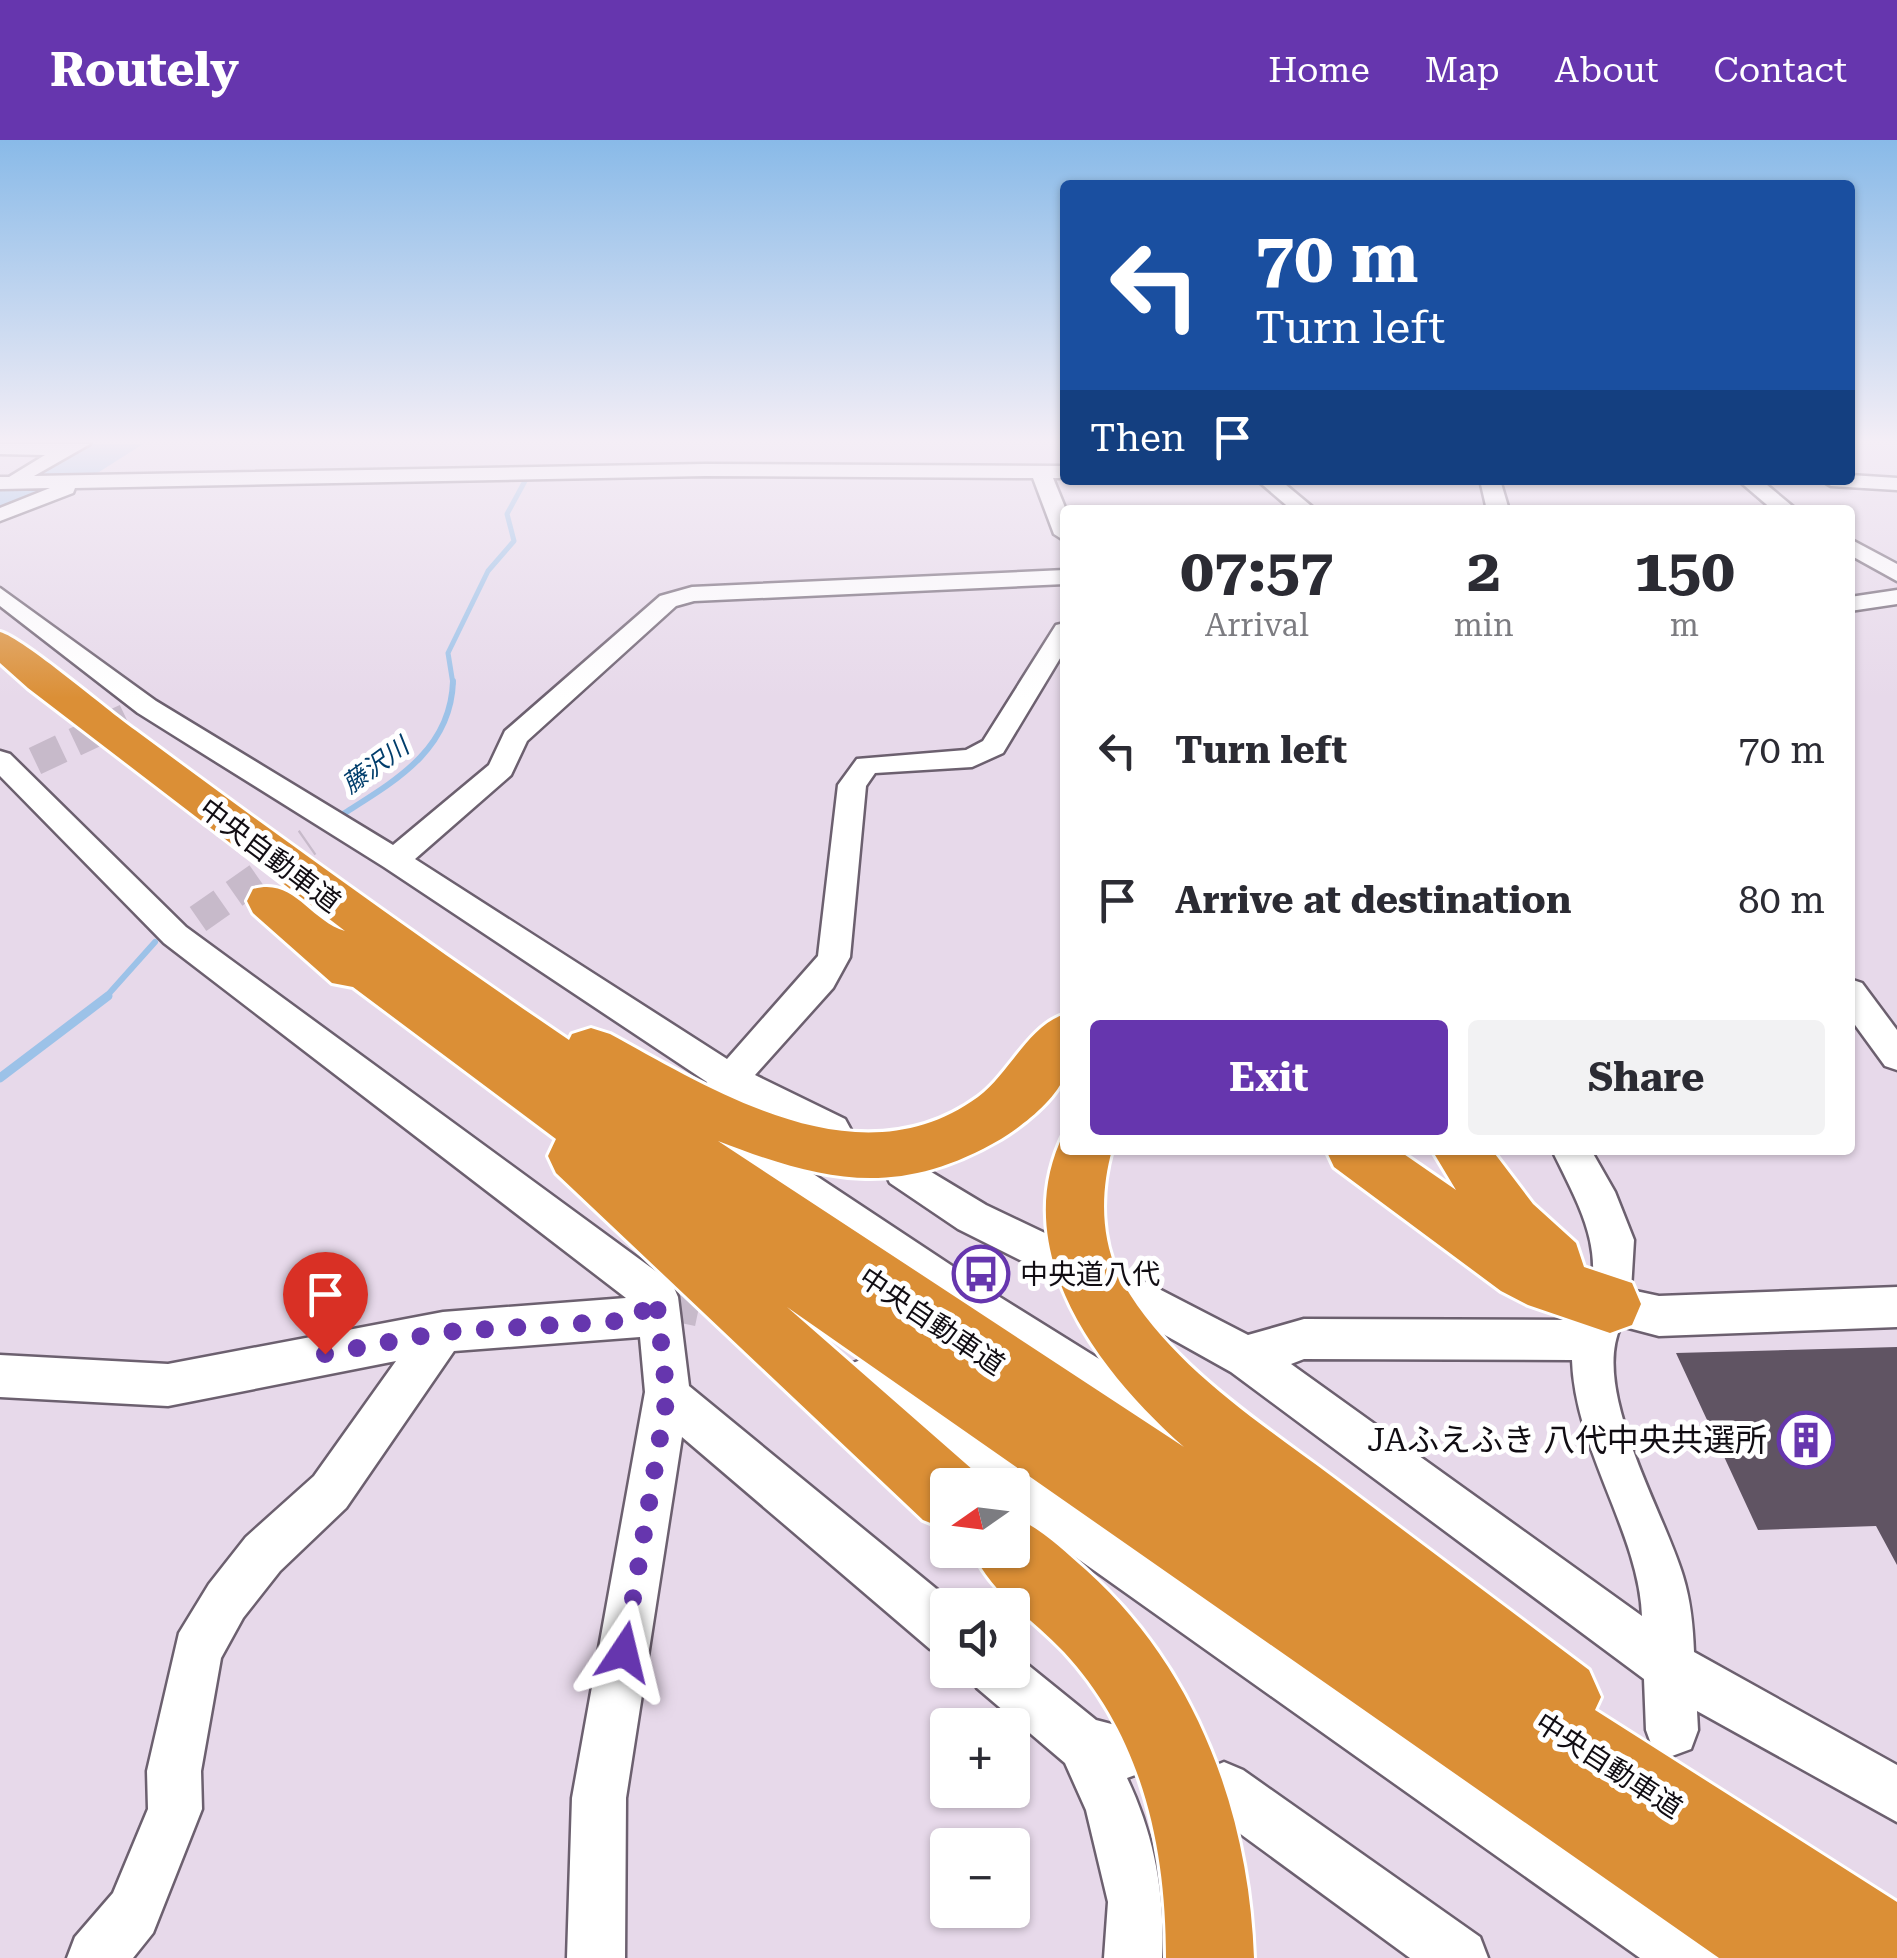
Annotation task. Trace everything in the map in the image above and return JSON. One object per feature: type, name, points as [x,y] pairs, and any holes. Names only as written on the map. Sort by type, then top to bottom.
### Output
[{"type":"highway","name":"中央自動車道","points":[[5,616],[71,703],[366,926],[946,1332],[1897,1952]]},
{"type":"highway","name":"中央自動車道","points":[[0,688],[270,900],[548,1106],[1796,1958]]},
{"type":"highway","points":[[270,900],[328,953],[536,1118],[684,1302],[930,1483]]},
{"type":"highway","points":[[366,926],[717,1092],[756,1136],[842,1156],[904,1152],[965,1134],[996,1114],[1025,1087],[1060,1041]]},
{"type":"highway","points":[[1083,1155],[1076,1182],[1078,1248],[1112,1322],[1140,1357],[1230,1442],[1572,1704],[1897,1924]]},
{"type":"highway","points":[[1464,1155],[1512,1223],[1601,1322]]},
{"type":"highway","points":[[1371,1158],[1522,1271],[1550,1285],[1601,1322]]},
{"type":"highway","points":[[1028,1568],[1082,1618],[1125,1666],[1162,1730],[1189,1799],[1205,1872],[1210,1958]]},
{"type":"street","points":[[1855,545],[1889,542]]},
{"type":"street","points":[[1855,549],[1897,574]]},
{"type":"street","points":[[395,860],[501,769],[516,737],[668,601],[692,594],[1060,576]]},
{"type":"street","points":[[1855,603],[1897,596]]},
{"type":"street","points":[[5,616],[136,713],[395,860],[717,1092],[832,1130]]},
{"type":"street","points":[[717,1092],[821,979],[834,957],[852,784],[867,765],[972,758],[993,747],[1060,638]]},
{"type":"street","points":[[16,764],[186,927],[684,1302],[817,1348],[1690,1958]]},
{"type":"street","points":[[308,842],[337,824]]},
{"type":"street","points":[[1855,999],[1897,1056]]},
{"type":"street","points":[[717,1092],[765,1162],[975,1305],[1198,1446],[1333,1522]]},
{"type":"street","points":[[1574,1155],[1614,1240],[1594,1399],[1658,1572],[1667,1609],[1672,1730]]},
{"type":"street","points":[[903,1171],[972,1217],[1056,1258]]},
{"type":"street","points":[[1128,1292],[1246,1357],[1670,1667],[1897,1795]]},
{"type":"street","points":[[0,1376],[168,1385],[443,1332],[634,1320],[684,1302]]},
{"type":"street","points":[[596,1958],[599,1798],[684,1302]]},
{"type":"street","points":[[1246,1357],[1304,1339],[1659,1316],[1897,1308]]},
{"type":"street","points":[[96,1958],[133,1913],[175,1808],[174,1771],[197,1651],[226,1601],[263,1554],[330,1492],[443,1332]]},
{"type":"street","points":[[667,1396],[930,1616]]},
{"type":"street","points":[[1021,1688],[1106,1748],[1113,1808],[1136,1902],[1133,1958]]},
{"type":"street","points":[[1224,1789],[1459,1958]]},
{"type":"building","name":"JAふえふき 八代中央共選所","points":[[1897,1347],[1897,1565],[1876,1526],[1758,1530],[1676,1353]]},
{"type":"waterway","name":"藤沢川","points":[[453,683],[448,653],[488,571],[514,541],[511,529]]},
{"type":"waterway","name":"藤沢川","points":[[343,814],[400,776],[431,745],[450,705],[453,683]]},
{"type":"waterway","name":"藤沢川","points":[[105,998],[155,942]]},
{"type":"waterway","name":"藤沢川","points":[[0,1078],[108,996]]},
{"type":"tunnel","points":[[35,761],[126,718]]},
{"type":"tunnel","points":[[198,919],[308,842]]},
{"type":"tunnel","points":[[676,1322],[692,1245]]},
{"type":"place","name":"中央道八代","points":[[981,1274]]},
{"type":"place","name":"JAふえふき 八代中央共選所","points":[[1806,1440]]},
{"type":"route","points":[[325,1354],[443,1332],[634,1320],[656,1297],[667,1396],[624,1652]]}]
